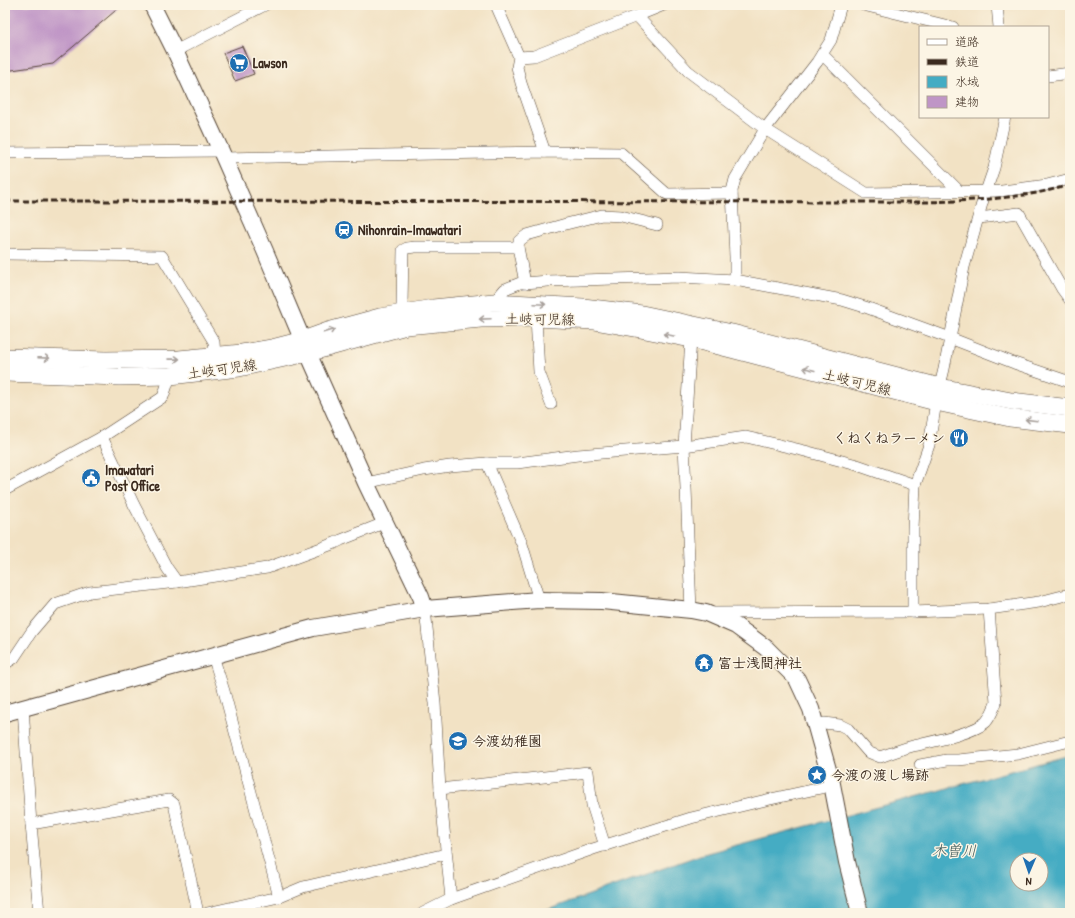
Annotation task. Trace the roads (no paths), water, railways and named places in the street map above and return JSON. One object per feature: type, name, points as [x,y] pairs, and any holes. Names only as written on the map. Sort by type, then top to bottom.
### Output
[{"type":"main road","name":"土岐可児線","points":[[5,357],[113,360],[179,359],[215,356],[272,348],[305,347],[336,329],[380,317],[432,308],[494,302],[583,307],[642,314],[732,333],[938,394],[1010,418],[1070,425]]},
{"type":"main road","name":"土岐可児線","points":[[5,373],[119,377],[170,376],[240,368],[305,347],[406,326],[481,319],[536,318],[594,321],[691,339],[938,394],[1070,408]]},
{"type":"street","points":[[152,5],[175,51],[249,212],[305,347],[384,523],[421,597],[425,609],[435,702],[440,789],[451,899]]},
{"type":"street","points":[[175,51],[265,5]]},
{"type":"street","points":[[496,5],[519,57],[517,67],[521,83],[546,152]]},
{"type":"street","points":[[519,57],[534,56],[664,5]]},
{"type":"street","points":[[735,280],[732,191],[735,179],[764,129],[817,62],[831,40],[841,5]]},
{"type":"street","points":[[863,5],[949,26]]},
{"type":"street","points":[[997,5],[999,26]]},
{"type":"street","points":[[637,16],[688,71],[764,129],[866,193],[1002,191],[1048,185],[1070,179]]},
{"type":"street","points":[[822,54],[959,191]]},
{"type":"street","points":[[1049,76],[1070,73]]},
{"type":"street","points":[[913,612],[913,529],[915,485],[929,445],[964,267],[983,200],[994,168],[1005,118]]},
{"type":"street","points":[[5,153],[621,153],[667,194],[732,193]]},
{"type":"street","points":[[978,218],[1019,213],[1062,289],[1070,300]]},
{"type":"street","points":[[525,283],[518,247],[519,241],[527,235],[602,215],[621,216],[657,225]]},
{"type":"street","points":[[405,313],[402,305],[403,250],[415,247],[518,247]]},
{"type":"street","points":[[5,254],[162,256],[214,342],[215,356]]},
{"type":"street","points":[[494,302],[505,289],[520,283],[679,277],[735,280],[842,300],[868,308],[1014,363],[1070,382]]},
{"type":"street","points":[[536,318],[540,372],[551,404]]},
{"type":"street","points":[[691,339],[684,446],[686,488],[699,611]]},
{"type":"street","points":[[6,488],[102,438],[163,397],[170,376]]},
{"type":"street","points":[[366,483],[424,470],[450,466],[487,463],[517,463],[578,455],[684,446],[746,437],[857,465],[915,485]]},
{"type":"street","points":[[102,438],[134,505],[167,568],[177,582]]},
{"type":"street","points":[[487,463],[522,544],[539,600]]},
{"type":"street","points":[[5,664],[14,658],[32,631],[55,604],[90,592],[177,582],[268,568],[384,523]]},
{"type":"street","points":[[5,713],[313,628],[425,609],[539,600],[602,601],[699,611],[913,612],[989,609],[1039,602],[1070,594]]},
{"type":"street","points":[[816,725],[824,723],[840,725],[848,729],[868,752],[880,757],[972,730],[985,722],[993,712],[996,703],[989,609]]},
{"type":"street","points":[[699,611],[736,626],[766,648],[797,679],[811,709],[816,725],[833,792],[847,862],[860,913]]},
{"type":"street","points":[[213,656],[224,691],[279,897]]},
{"type":"street","points":[[23,708],[39,913]]},
{"type":"street","points":[[920,765],[947,760],[1018,754],[1070,741]]},
{"type":"street","points":[[440,789],[588,772],[592,805],[605,846]]},
{"type":"street","points":[[423,913],[451,899],[593,849],[691,818],[820,788],[833,792]]},
{"type":"street","points":[[31,824],[169,800],[174,804],[198,913]]},
{"type":"street","points":[[207,913],[279,897],[303,887],[446,854]]},
{"type":"water","name":"木曽川","points":[[1070,755],[1070,913],[539,913],[700,855]]},
{"type":"railway","points":[[5,201],[927,202],[1005,197],[1036,193],[1070,185]]},
{"type":"place","name":"Lawson","points":[[239,63]]},
{"type":"place","name":"Nihonrain-Imawatari","points":[[344,230]]},
{"type":"place","name":"くねくねラーメン","points":[[959,438]]},
{"type":"place","name":"Imawatari Post Office","points":[[91,478]]},
{"type":"place","name":"富士浅間神社","points":[[704,663]]},
{"type":"place","name":"今渡幼稚園","points":[[458,741]]},
{"type":"place","name":"今渡の渡し場跡","points":[[817,775]]}]
